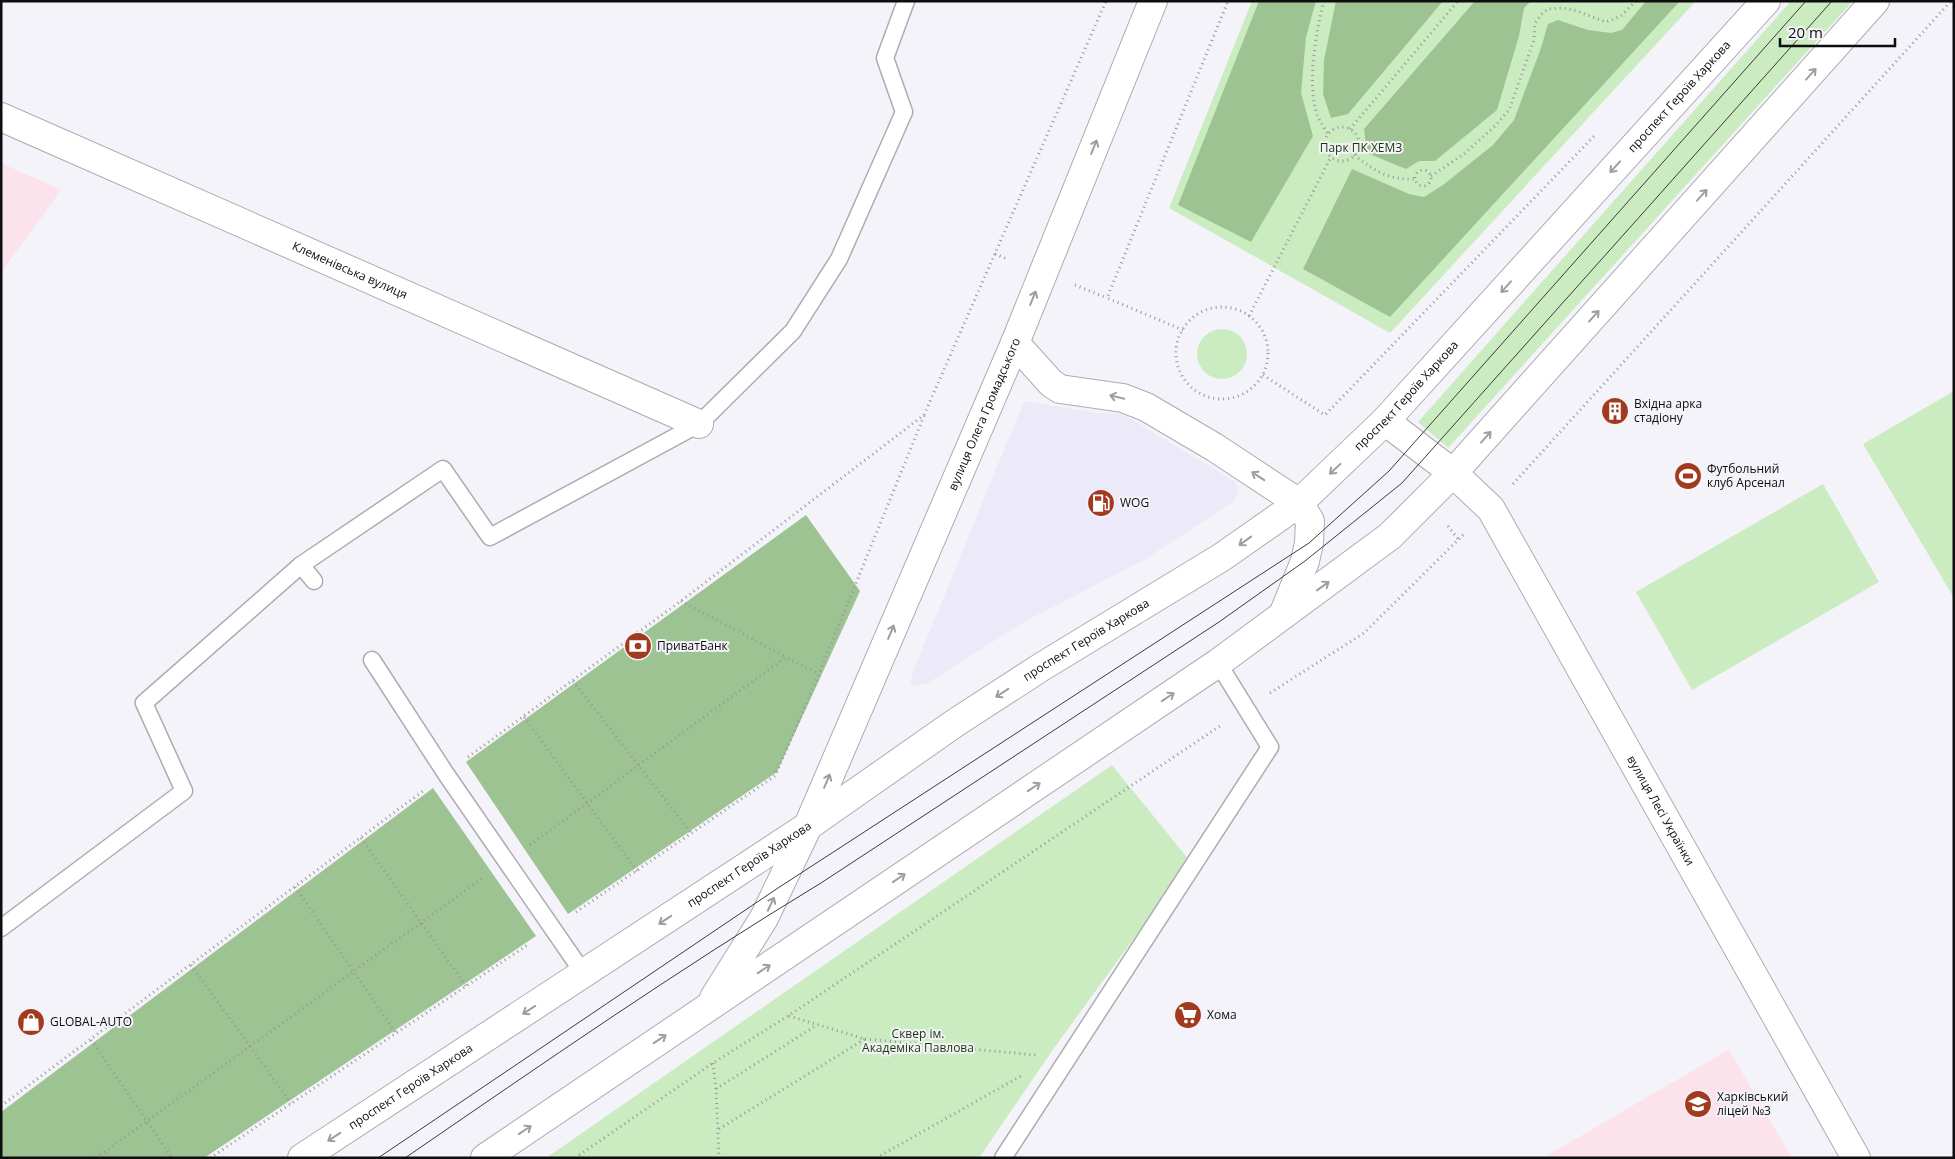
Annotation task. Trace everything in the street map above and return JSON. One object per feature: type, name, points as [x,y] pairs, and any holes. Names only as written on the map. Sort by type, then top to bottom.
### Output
[{"type":"main road","name":"вулиця Олега Громадського","points":[[709,1006],[764,918],[808,826],[1015,343],[1153,1]]},
{"type":"main road","name":"проспект Героїв Харкова","points":[[302,1158],[808,826],[955,723],[1042,666],[1222,557],[1299,503],[1384,421],[1766,1]]},
{"type":"main road","points":[[485,1158],[1218,663],[1390,536],[1453,473],[1876,1]]},
{"type":"main road","name":"Клеменівська вулиця","points":[[1,117],[699,424]]},
{"type":"main road","points":[[1015,343],[1051,383],[1060,389],[1123,398],[1146,407],[1214,447],[1299,503],[1310,520],[1309,544],[1305,561],[1283,615]]},
{"type":"main road","name":"вулиця Лесі Українки","points":[[1384,421],[1453,473],[1491,508],[1856,1158]]},
{"type":"lane","points":[[1,928],[184,791],[144,703],[301,565],[443,469],[490,537],[699,424],[793,331],[839,259],[904,112],[885,58],[906,1]]},
{"type":"lane","points":[[301,565],[314,581]]},
{"type":"lane","points":[[372,660],[446,774],[584,974]]},
{"type":"lane","points":[[1003,1158],[1270,747],[1218,663]]},
{"type":"path","points":[[210,1158],[552,929],[775,776],[819,674],[924,414],[1106,1]]},
{"type":"path","points":[[1107,298],[1228,1]]},
{"type":"path","points":[[1324,1],[1315,48],[1313,81],[1318,117],[1328,134]]},
{"type":"path","points":[[1350,129],[1458,1]]},
{"type":"path","points":[[1430,176],[1425,170],[1421,170],[1416,173],[1416,183],[1424,185],[1428,183],[1430,176],[1464,154],[1496,125],[1509,110],[1534,40],[1535,23],[1542,14],[1548,9],[1562,8],[1574,10],[1606,22],[1621,16],[1636,1]]},
{"type":"path","points":[[575,1158],[713,1063],[788,1016],[1247,708],[1364,633],[1491,508],[1951,1]]},
{"type":"path","points":[[1335,128],[1350,129],[1354,132],[1359,141],[1359,146],[1351,159],[1340,161],[1331,157],[1325,148],[1328,134],[1335,128]]},
{"type":"path","points":[[1325,415],[1601,129]]},
{"type":"path","points":[[1354,155],[1384,176],[1415,179]]},
{"type":"path","points":[[1249,316],[1331,157]]},
{"type":"path","points":[[996,254],[1008,259]]},
{"type":"path","points":[[1069,283],[1183,330]]},
{"type":"path","points":[[1220,307],[1235,309],[1249,316],[1265,336],[1269,349],[1268,362],[1263,375],[1255,386],[1242,395],[1228,399],[1214,399],[1200,394],[1188,384],[1181,372],[1177,358],[1178,343],[1183,330],[1193,318],[1205,310],[1220,307]]},
{"type":"path","points":[[1263,375],[1330,419]]},
{"type":"path","points":[[1,1106],[446,774],[681,602],[924,414]]},
{"type":"path","points":[[681,602],[819,674]]},
{"type":"path","points":[[96,1158],[786,657]]},
{"type":"path","points":[[573,681],[691,833]]},
{"type":"path","points":[[524,717],[637,871]]},
{"type":"path","points":[[361,838],[466,986]]},
{"type":"path","points":[[295,887],[396,1033]]},
{"type":"path","points":[[190,965],[291,1103]]},
{"type":"path","points":[[788,1016],[865,1039],[1037,1055]]},
{"type":"path","points":[[716,1089],[818,1024]]},
{"type":"path","points":[[718,1129],[865,1039]]},
{"type":"path","points":[[91,1040],[172,1158]]},
{"type":"path","points":[[713,1063],[719,1158]]},
{"type":"path","points":[[876,1158],[1022,1076]]},
{"type":"shaded area","points":[[1,163],[61,190],[1,273]]},
{"type":"shaded area","points":[[1024,401],[1097,413],[1116,413],[1126,416],[1234,481],[1238,487],[1237,495],[1233,502],[1144,560],[1024,622],[928,683],[913,686],[910,684],[913,672]]},
{"type":"shaded area","name":"Харківський ліцей №3","points":[[1728,1050],[1792,1158],[1543,1158]]},
{"type":"green space","name":"Парк ПК ХЕМЗ","points":[[1252,1],[1696,1],[1390,333],[1169,208]]},
{"type":"green space","points":[[1259,1],[1316,1],[1306,37],[1301,93],[1313,136],[1251,242],[1178,205]]},
{"type":"green space","points":[[1336,1],[1443,1],[1348,114],[1331,118],[1323,94],[1324,60]]},
{"type":"green space","points":[[1475,1],[1531,1],[1524,8],[1519,36],[1497,110],[1435,161],[1419,161],[1406,169],[1367,153],[1364,129]]},
{"type":"green space","points":[[1646,1],[1680,1],[1390,317],[1303,269],[1352,169],[1409,194],[1424,197],[1443,185],[1493,145],[1514,120],[1548,24],[1558,20],[1588,30],[1611,33],[1622,30]]},
{"type":"green space","points":[[1791,1],[1853,1],[1448,448],[1418,422]]},
{"type":"green space","points":[[1217,329],[1227,329],[1240,336],[1247,349],[1247,359],[1240,372],[1227,379],[1217,379],[1208,375],[1201,368],[1197,359],[1197,349],[1201,340],[1208,333]]},
{"type":"green space","points":[[1954,391],[1954,598],[1863,444]]},
{"type":"green space","points":[[1823,484],[1879,582],[1692,690],[1636,592]]},
{"type":"green space","points":[[806,515],[860,591],[777,772],[568,914],[466,762]]},
{"type":"green space","name":"Сквер ім. Академіка Павлова","points":[[1112,765],[1190,861],[1052,1051],[979,1158],[546,1158]]},
{"type":"green space","points":[[433,788],[536,936],[204,1158],[1,1158],[1,1112]]},
{"type":"tram line","points":[[378,1158],[778,888],[1309,543],[1389,471],[1806,1]]},
{"type":"tram line","points":[[405,1158],[663,983],[821,883],[1219,622],[1305,561],[1402,483],[1832,1]]},
{"type":"place","name":"Вхідна арка стадіону","points":[[1615,411]]},
{"type":"place","name":"Футбольний клуб Арсенал","points":[[1688,476]]},
{"type":"place","name":"WOG","points":[[1101,503]]},
{"type":"place","name":"ПриватБанк","points":[[638,646]]},
{"type":"place","name":"Хома","points":[[1188,1015]]},
{"type":"place","name":"GLOBAL-AUTO","points":[[31,1022]]},
{"type":"place","name":"Харківський ліцей №3","points":[[1698,1104]]}]
